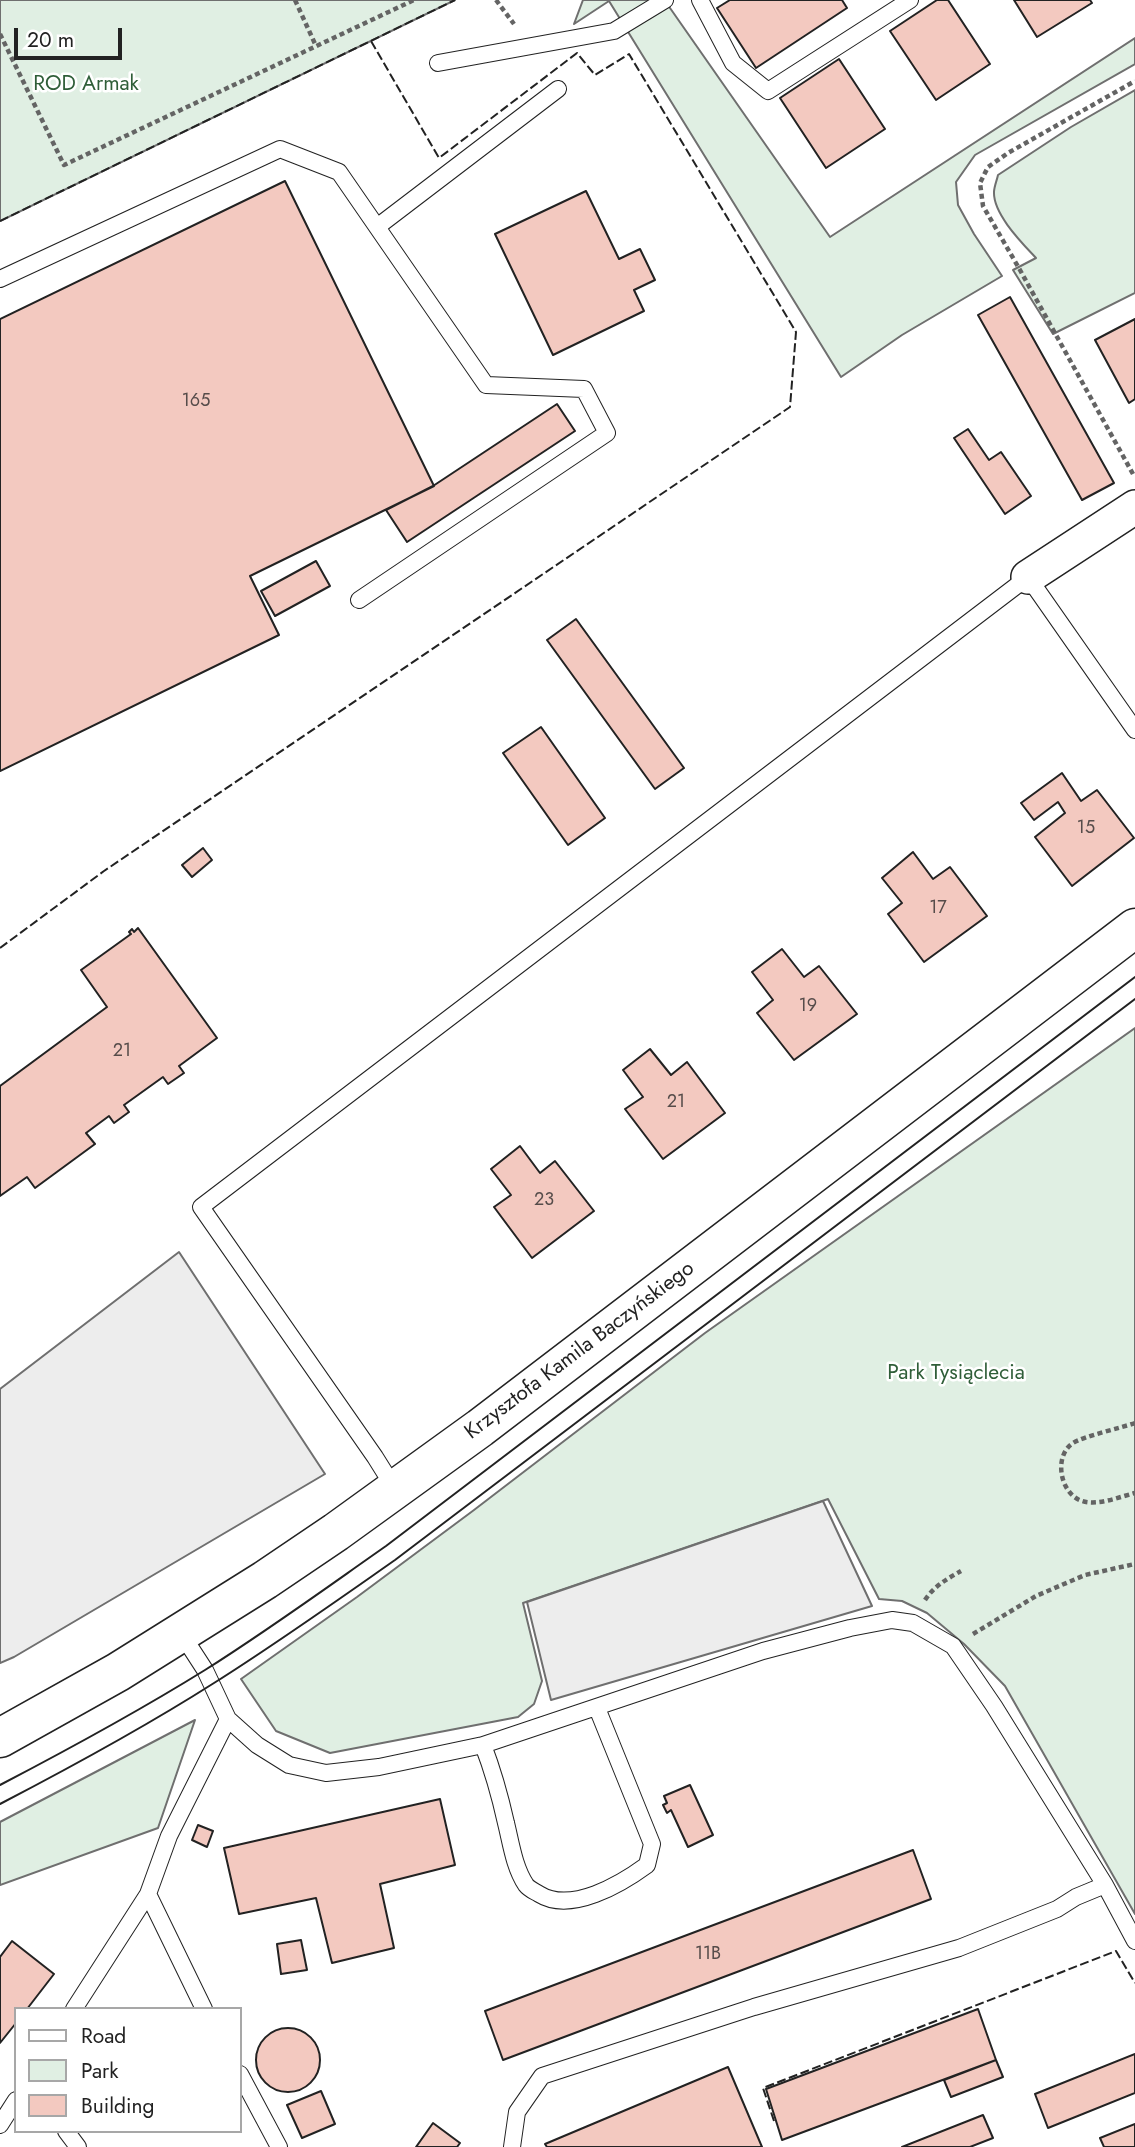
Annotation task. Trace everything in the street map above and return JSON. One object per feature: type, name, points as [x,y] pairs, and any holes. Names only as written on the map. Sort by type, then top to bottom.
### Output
[{"type":"street","points":[[1028,577],[1135,507]]},
{"type":"street","name":"Krzysztofa Kamila Baczyńskiego","points":[[0,1738],[107,1679],[337,1532],[491,1420],[1135,928]]},
{"type":"lane","points":[[438,63],[614,31],[665,0]]},
{"type":"lane","points":[[700,0],[733,63],[768,91],[910,0]]},
{"type":"lane","points":[[377,227],[558,89]]},
{"type":"lane","points":[[0,279],[280,149],[340,172],[486,386],[584,389],[607,433],[359,600]]},
{"type":"lane","points":[[394,1489],[375,1457],[201,1207],[1028,577],[1135,730]]},
{"type":"lane","points":[[181,1633],[205,1670],[228,1719],[257,1745],[289,1765],[326,1773],[379,1767],[483,1745],[763,1651],[837,1631],[892,1620],[913,1623],[953,1646],[994,1706],[1105,1885],[1135,1941]]},
{"type":"lane","points":[[483,1745],[494,1775],[516,1861],[527,1886],[545,1898],[567,1901],[589,1896],[628,1879],[648,1865],[652,1844],[597,1708]]},
{"type":"lane","points":[[75,2007],[148,1895],[169,1836],[228,1719]]},
{"type":"lane","points":[[512,2147],[517,2112],[542,2076],[754,2007],[959,1948],[1057,1909],[1105,1885]]},
{"type":"lane","points":[[148,1895],[203,2007]]},
{"type":"lane","points":[[242,2078],[279,2147]]},
{"type":"lane","points":[[0,2125],[14,2103]]},
{"type":"path","points":[[295,0],[316,46]]},
{"type":"path","points":[[0,34],[64,165],[414,0]]},
{"type":"path","points":[[1135,81],[988,167],[980,183],[983,206],[1135,478]]},
{"type":"path","points":[[1135,1423],[1073,1443],[1064,1454],[1061,1465],[1065,1484],[1071,1494],[1080,1501],[1101,1502],[1135,1493]]},
{"type":"path","points":[[953,1646],[1036,1596],[1085,1575],[1135,1564]]},
{"type":"path","points":[[913,1623],[930,1592],[961,1571]]},
{"type":"green space","name":"ROD Armak","points":[[0,0],[455,0],[0,221]]},
{"type":"green space","points":[[583,0],[666,0],[830,237],[1135,38],[1135,64],[975,155],[956,182],[958,205],[1002,276],[902,335],[841,377],[609,1],[574,24]]},
{"type":"green space","points":[[1135,90],[1135,293],[1053,334],[1013,270],[1036,258],[1009,228],[998,209],[994,192],[998,175],[1071,127]]},
{"type":"green space","name":"Park Tysiąclecia","points":[[1135,1028],[1135,1914],[1005,1686],[964,1644],[927,1613],[902,1601],[879,1599],[828,1499],[523,1603],[542,1681],[534,1704],[518,1717],[330,1753],[276,1731],[241,1679],[474,1510],[705,1333]]},
{"type":"green space","points":[[195,1720],[158,1828],[0,1885],[0,1822]]},
{"type":"shaded area","points":[[179,1252],[325,1474],[0,1663],[0,1389]]},
{"type":"shaded area","points":[[823,1501],[872,1606],[551,1700],[527,1602]]},
{"type":"building","points":[[730,0],[842,0],[847,8],[756,68],[717,8]]},
{"type":"building","points":[[937,0],[948,0],[990,64],[936,100],[890,31]]},
{"type":"building","points":[[1014,0],[1090,0],[1092,3],[1037,37]]},
{"type":"building","points":[[839,59],[885,129],[826,168],[780,98]]},
{"type":"building","points":[[285,181],[434,486],[250,576],[279,635],[0,771],[0,319]]},
{"type":"building","points":[[586,191],[619,259],[640,249],[655,280],[634,290],[644,311],[553,355],[495,234]]},
{"type":"building","points":[[1010,297],[1114,483],[1082,500],[978,315]]},
{"type":"building","points":[[1135,319],[1135,399],[1129,403],[1095,340]]},
{"type":"building","points":[[557,404],[575,431],[407,542],[386,510],[433,486]]},
{"type":"building","points":[[968,429],[989,460],[1001,452],[1031,496],[1005,514],[954,438]]},
{"type":"building","points":[[316,561],[330,586],[275,616],[261,591]]},
{"type":"building","points":[[576,619],[684,768],[655,789],[547,640]]},
{"type":"building","points":[[541,727],[605,818],[568,845],[503,753]]},
{"type":"building","points":[[1062,773],[1081,801],[1097,790],[1134,838],[1072,886],[1035,837],[1065,813],[1058,802],[1034,820],[1021,803]]},
{"type":"building","points":[[203,848],[212,860],[192,877],[182,865]]},
{"type":"building","points":[[913,852],[933,879],[950,867],[987,916],[924,962],[888,914],[902,903],[882,878]]},
{"type":"building","points":[[138,928],[217,1038],[179,1066],[184,1073],[168,1084],[163,1077],[124,1105],[129,1112],[114,1123],[109,1116],[86,1133],[95,1144],[35,1188],[27,1177],[0,1196],[0,1086],[107,1007],[81,970],[131,934],[129,932],[132,929],[134,932]]},
{"type":"building","points":[[782,949],[804,977],[819,966],[857,1014],[794,1060],[757,1013],[773,1000],[752,972]]},
{"type":"building","points":[[650,1049],[671,1075],[687,1062],[725,1113],[663,1159],[625,1109],[643,1097],[623,1070]]},
{"type":"building","points":[[520,1146],[540,1173],[555,1161],[594,1211],[532,1258],[494,1207],[511,1195],[491,1169]]},
{"type":"building","points":[[690,1785],[713,1835],[688,1847],[671,1810],[667,1813],[663,1805],[667,1803],[664,1796]]},
{"type":"building","points":[[440,1799],[455,1865],[380,1884],[394,1948],[332,1963],[316,1898],[239,1914],[224,1848]]},
{"type":"building","points":[[198,1825],[213,1831],[207,1847],[192,1840]]},
{"type":"building","points":[[913,1850],[931,1899],[503,2060],[485,2011]]},
{"type":"building","points":[[301,1940],[307,1970],[281,1974],[277,1944]]},
{"type":"building","points":[[12,1941],[54,1974],[29,2007],[14,2007],[14,2026],[0,2043],[0,1957]]},
{"type":"building","points":[[978,2009],[996,2060],[782,2140],[766,2089]]},
{"type":"building","points":[[288,2028],[311,2037],[320,2060],[311,2083],[288,2092],[265,2083],[256,2060],[265,2037]]},
{"type":"building","points":[[1135,2054],[1135,2093],[1048,2128],[1035,2094]]},
{"type":"building","points":[[996,2060],[1003,2077],[951,2097],[944,2080]]},
{"type":"building","points":[[728,2067],[762,2147],[547,2147],[545,2144]]},
{"type":"building","points":[[321,2091],[335,2124],[302,2138],[287,2105]]},
{"type":"building","points":[[983,2115],[993,2138],[970,2147],[902,2147]]},
{"type":"building","points":[[433,2123],[460,2143],[457,2147],[416,2147]]},
{"type":"building","points":[[1135,2124],[1135,2147],[1104,2147],[1100,2138]]},
{"type":"tram line","points":[[0,1785],[205,1670],[386,1546],[1135,977]]},
{"type":"tram line","points":[[0,1804],[188,1699],[283,1638],[395,1560],[1135,999]]},
{"type":"fence","points":[[0,221],[455,0]]},
{"type":"fence","points":[[0,948],[104,871],[790,407],[796,332],[629,54],[595,75],[577,53],[439,158],[371,41]]},
{"type":"fence","points":[[774,2121],[763,2088],[1116,1951],[1135,1983]]}]
